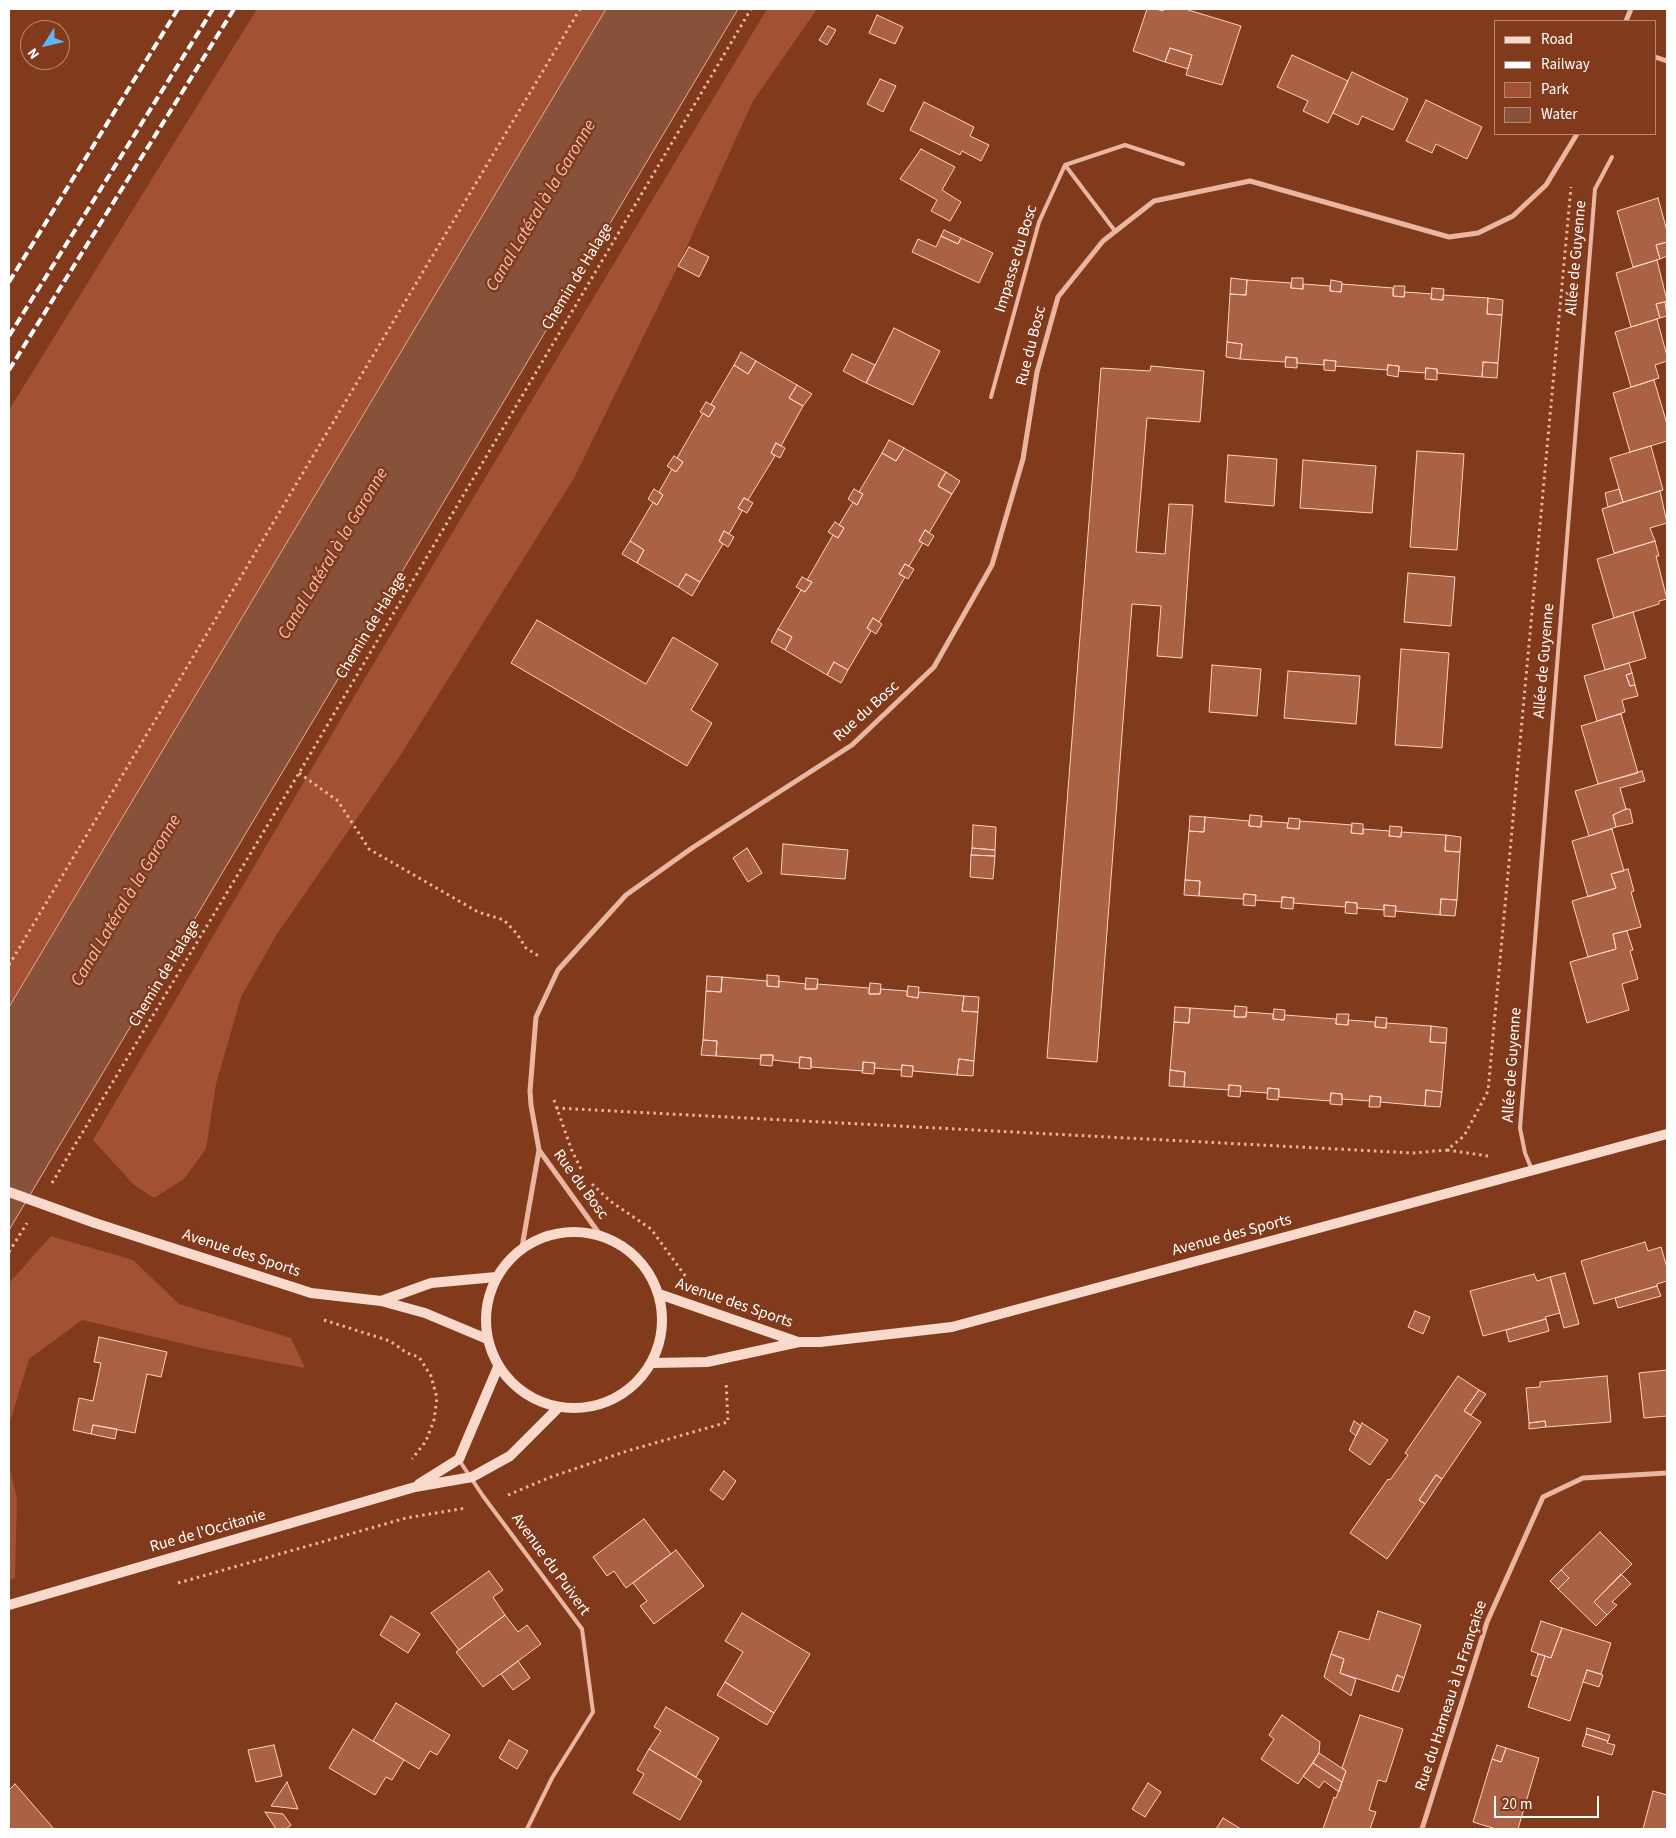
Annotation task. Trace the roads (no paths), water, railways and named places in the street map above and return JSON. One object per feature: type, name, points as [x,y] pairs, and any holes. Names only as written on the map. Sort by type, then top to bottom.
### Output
[{"type":"main road","name":"Avenue des Sports","points":[[652,1363],[707,1362],[799,1342],[820,1342],[952,1327],[1667,1134]]},
{"type":"main road","name":"Avenue des Sports","points":[[9,1192],[94,1223],[311,1293],[381,1302],[425,1313],[487,1339]]},
{"type":"main road","points":[[574,1231],[601,1236],[626,1249],[646,1269],[659,1294],[663,1318],[660,1341],[652,1363],[635,1385],[612,1401],[585,1409],[558,1408],[535,1400],[514,1386],[498,1368],[487,1339],[486,1310],[488,1297],[496,1277],[522,1247],[547,1235],[574,1231]]},
{"type":"main road","name":"Avenue des Sports","points":[[381,1302],[431,1283],[496,1277]]},
{"type":"main road","name":"Avenue des Sports","points":[[659,1294],[799,1342]]},
{"type":"main road","points":[[415,1487],[458,1459],[498,1368]]},
{"type":"main road","points":[[415,1487],[472,1477],[510,1456],[558,1408]]},
{"type":"main road","name":"Rue de l'Occitanie","points":[[9,1605],[415,1487]]},
{"type":"street","name":"Rue du Bosc","points":[[522,1247],[539,1150],[530,1091],[536,1017],[558,970],[626,895],[692,848],[852,745],[934,667],[992,565],[1023,459],[1038,372],[1058,297],[1103,241],[1154,201],[1250,181],[1449,237],[1478,232],[1512,216],[1546,185],[1576,135]]},
{"type":"street","name":"Rue du Bosc","points":[[539,1150],[601,1236]]},
{"type":"street","name":"Rue du Hameau à la Française","points":[[1422,1829],[1487,1622],[1543,1497],[1583,1478],[1667,1473]]},
{"type":"lane","points":[[1115,231],[1065,165],[1124,145],[1183,164]]},
{"type":"lane","name":"Allée de Guyenne","points":[[1532,1170],[1525,1153],[1520,1128],[1595,189],[1612,157]]},
{"type":"lane","name":"Impasse du Bosc","points":[[990,397],[1038,222],[1065,165]]},
{"type":"lane","name":"Avenue du Puivert","points":[[458,1459],[582,1629],[593,1712],[552,1778],[527,1829]]},
{"type":"water","name":"Canal Latéral à la Garonne","points":[[606,9],[738,9],[9,1230],[9,1007]]},
{"type":"railway","points":[[9,282],[178,9]]},
{"type":"railway","points":[[9,336],[213,9]]},
{"type":"railway","points":[[9,370],[234,9]]}]
